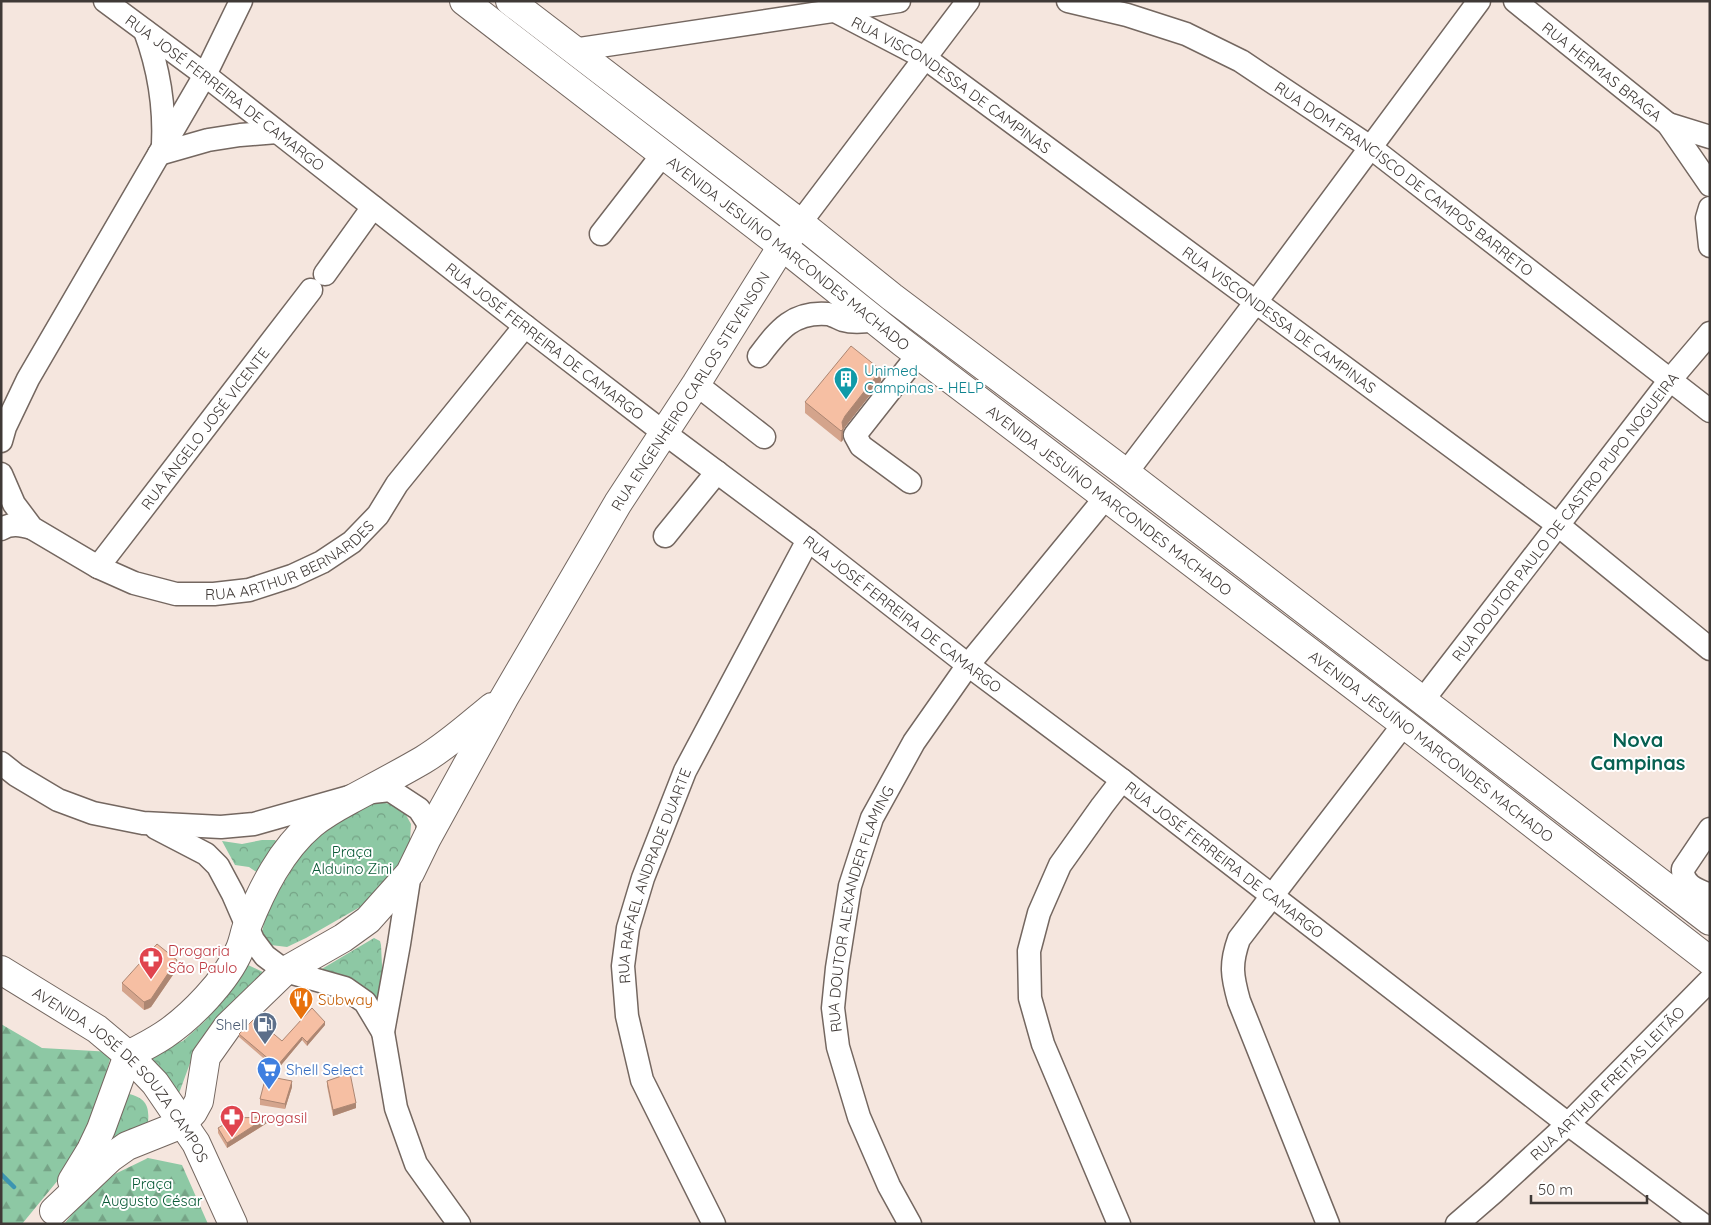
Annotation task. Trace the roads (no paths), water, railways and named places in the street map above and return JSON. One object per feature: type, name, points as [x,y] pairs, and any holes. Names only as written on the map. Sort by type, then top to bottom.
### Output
[{"type":"main road","name":"AVENIDA JESUÍNO MARCONDES MACHADO","points":[[464,1],[782,246],[918,355],[1284,632],[1591,867],[1710,961]]},
{"type":"main road","name":"AVENIDA JESUÍNO MARCONDES MACHADO","points":[[510,1],[800,223],[892,297],[1126,473],[1710,921]]},
{"type":"main road","points":[[672,161],[698,145]]},
{"type":"main road","name":"RUA ENGENHEIRO CARLOS STEVENSON","points":[[286,971],[343,938],[368,920],[410,873],[427,838],[504,698],[618,503],[696,384],[782,246],[800,223]]},
{"type":"main road","points":[[874,320],[892,297]]},
{"type":"main road","points":[[960,387],[979,362]]},
{"type":"main road","points":[[1215,580],[1232,554]]},
{"type":"main road","points":[[1284,632],[1300,606]]},
{"type":"main road","name":"RUA ENGENHEIRO CARLOS STEVENSON","points":[[247,926],[266,884],[284,856],[312,824],[426,758],[459,735],[504,698]]},
{"type":"main road","points":[[1591,867],[1609,842]]},
{"type":"main road","points":[[48,1217],[92,1150],[128,1055],[176,1026],[208,994],[230,967],[239,951],[247,926]]},
{"type":"main road","name":"AVENIDA JOSÉ DE SOUZA CAMPOS","points":[[1,970],[96,1029],[128,1055],[155,1083],[196,1143],[233,1224]]},
{"type":"main road","points":[[48,1217],[110,1158],[127,1146],[182,1124],[193,1112],[199,1101],[206,1057],[228,1026],[286,971]]},
{"type":"main road","points":[[176,1026],[188,1043],[206,1057]]},
{"type":"street","name":"RUA JOSÉ FERREIRA DE CAMARGO","points":[[105,1],[133,17],[525,326],[808,540],[968,665],[1122,780],[1568,1124],[1686,1220]]},
{"type":"street","points":[[1,441],[4,427],[28,379],[205,75],[241,1]]},
{"type":"street","points":[[573,50],[899,1]]},
{"type":"street","name":"RUA ENGENHEIRO CARLOS STEVENSON","points":[[800,223],[968,1]]},
{"type":"street","name":"RUA DOM FRANCISCO DE CAMPOS BARRETO","points":[[1068,1],[1127,15],[1186,34],[1241,60],[1370,147],[1710,410]]},
{"type":"street","points":[[1126,473],[1480,1]]},
{"type":"street","name":"RUA HERMAS BRAGA","points":[[1515,1],[1668,124],[1710,186]]},
{"type":"street","name":"RUA VISCONDESSA DE CAMPINAS","points":[[835,11],[925,58],[1558,525],[1710,650]]},
{"type":"street","points":[[133,17],[154,56],[164,116],[161,150]]},
{"type":"street","points":[[604,109],[621,86],[613,67],[617,57],[630,41]]},
{"type":"street","name":"RUA HERMAS BRAGA","points":[[1668,124],[1710,137]]},
{"type":"street","points":[[161,150],[240,135],[277,132]]},
{"type":"street","points":[[602,234],[672,161]]},
{"type":"street","name":"RUA ÂNGELO JOSÉ VICENTE","points":[[98,568],[318,282],[373,207]]},
{"type":"street","points":[[1710,208],[1707,218],[1710,246]]},
{"type":"street","points":[[759,356],[779,330],[790,322],[805,316],[829,314],[845,321],[874,320]]},
{"type":"street","name":"RUA ARTHUR BERNARDES","points":[[1,474],[14,504],[32,528],[98,568],[134,582],[176,594],[214,594],[249,590],[292,576],[322,562],[352,542],[378,516],[397,484],[525,326]]},
{"type":"street","name":"RUA DOUTOR PAULO DE CASTRO PUPO NOGUEIRA","points":[[1423,700],[1709,330]]},
{"type":"street","points":[[910,482],[861,446],[855,435],[918,355]]},
{"type":"street","points":[[696,384],[764,437]]},
{"type":"street","points":[[664,536],[717,472]]},
{"type":"street","name":"RUA DOUTOR ALEXANDER FLAMING","points":[[910,1224],[889,1186],[859,1117],[838,1047],[833,1008],[850,886],[872,818],[914,742],[968,665],[1106,497]]},
{"type":"street","points":[[1,529],[4,526],[17,524],[32,528]]},
{"type":"street","name":"RUA RAFAEL ANDRADE DUARTE","points":[[714,1224],[642,1080],[627,1016],[623,966],[628,928],[643,878],[685,771],[808,540]]},
{"type":"street","points":[[1328,1224],[1239,1001],[1233,981],[1232,957],[1239,940],[1404,724]]},
{"type":"street","points":[[1,763],[16,775],[58,800],[93,812],[143,823],[221,827],[254,824],[363,793],[390,790],[419,809],[428,823],[427,838]]},
{"type":"street","points":[[1119,1224],[1043,1044],[1030,998],[1029,951],[1039,913],[1060,865],[1122,780]]},
{"type":"street","points":[[143,823],[181,840],[206,854],[218,866],[257,947],[265,956],[286,971],[345,988],[365,1002],[383,1032]]},
{"type":"street","points":[[1710,829],[1683,869],[1682,877],[1685,882],[1710,895]]},
{"type":"street","points":[[410,873],[383,1032],[396,1108],[416,1164],[424,1177],[461,1220]]},
{"type":"street","name":"RUA ARTHUR FREITAS LEITÃO","points":[[1457,1224],[1568,1124],[1710,980]]},
{"type":"waterway","points":[[1,1174],[14,1187]]},
{"type":"place","name":"Unimed Campinas - HELP","points":[[846,400]]},
{"type":"place","name":"Drogaria São Paulo","points":[[151,980]]},
{"type":"place","name":"Subway","points":[[301,1020]]},
{"type":"place","name":"Shell","points":[[265,1045]]},
{"type":"place","name":"Shell Select","points":[[269,1090]]},
{"type":"place","name":"Drogasil","points":[[232,1138]]},
{"type":"district","name":"Nova Campinas","points":[[1638,750]]},
{"type":"park label","name":"Praça Alduino Zini","points":[[352,860]]},
{"type":"park label","name":"Praça Augusto César","points":[[152,1192]]}]
